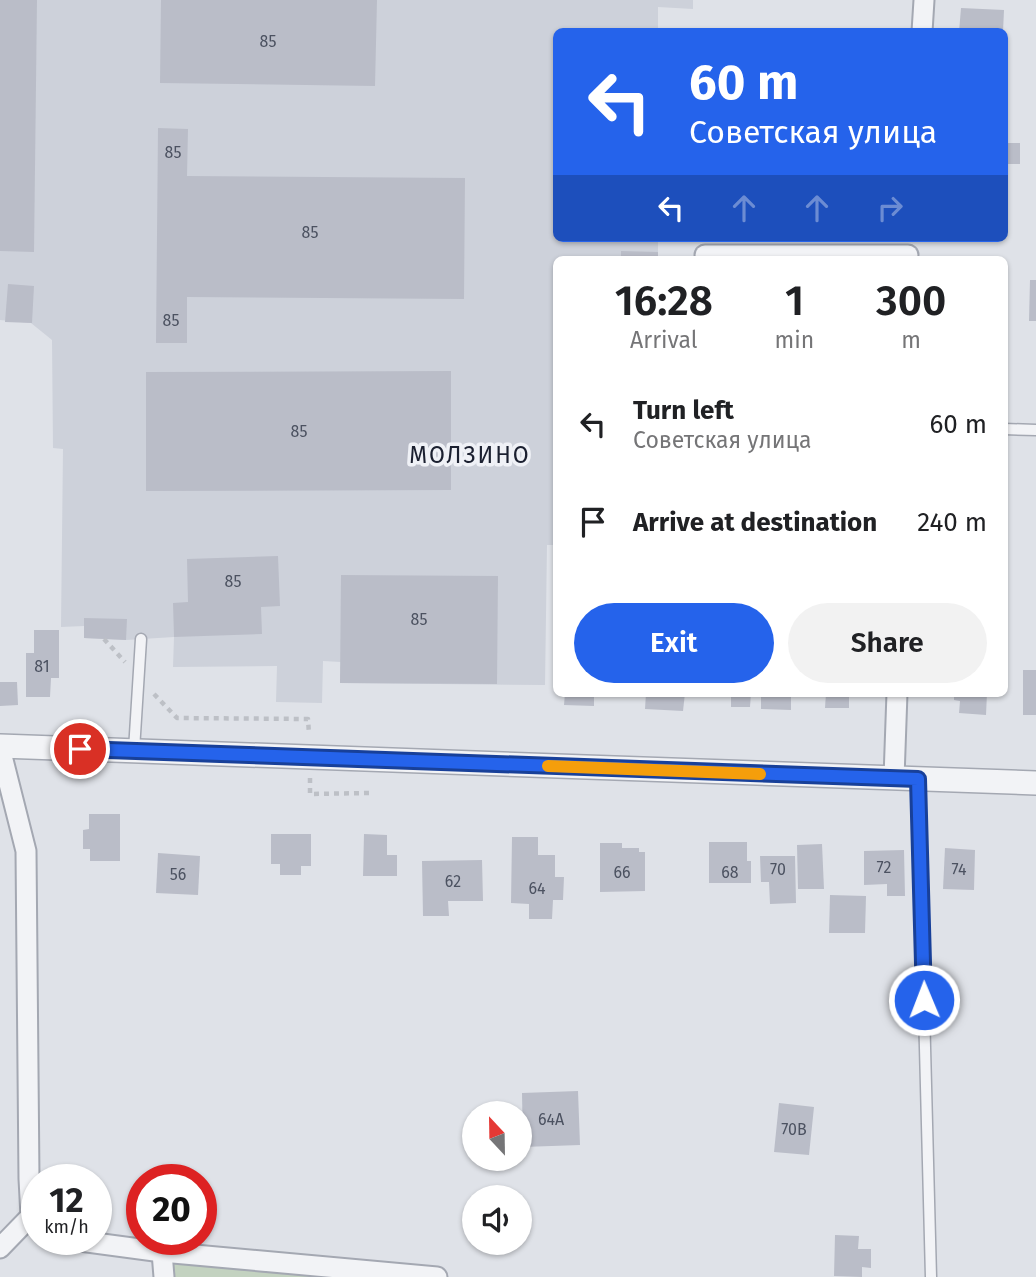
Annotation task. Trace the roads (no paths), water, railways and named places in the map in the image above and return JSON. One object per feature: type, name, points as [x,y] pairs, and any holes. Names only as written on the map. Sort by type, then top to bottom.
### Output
[{"type":"street","points":[[922,28],[924,0]]},
{"type":"street","points":[[705,255],[908,251]]},
{"type":"street","points":[[894,778],[897,697]]},
{"type":"street","points":[[32,1164],[26,1030],[26,851],[0,747],[1036,783]]},
{"type":"street","points":[[0,1248],[21,1230]]},
{"type":"street","points":[[162,1255],[164,1277]]},
{"type":"street","points":[[195,1255],[437,1277]]},
{"type":"lane","points":[[1008,429],[1036,430]]},
{"type":"lane","points":[[134,751],[141,639]]},
{"type":"lane","points":[[918,779],[931,1277]]},
{"type":"district","name":"МОЛЗИНО","points":[[470,455]]}]
